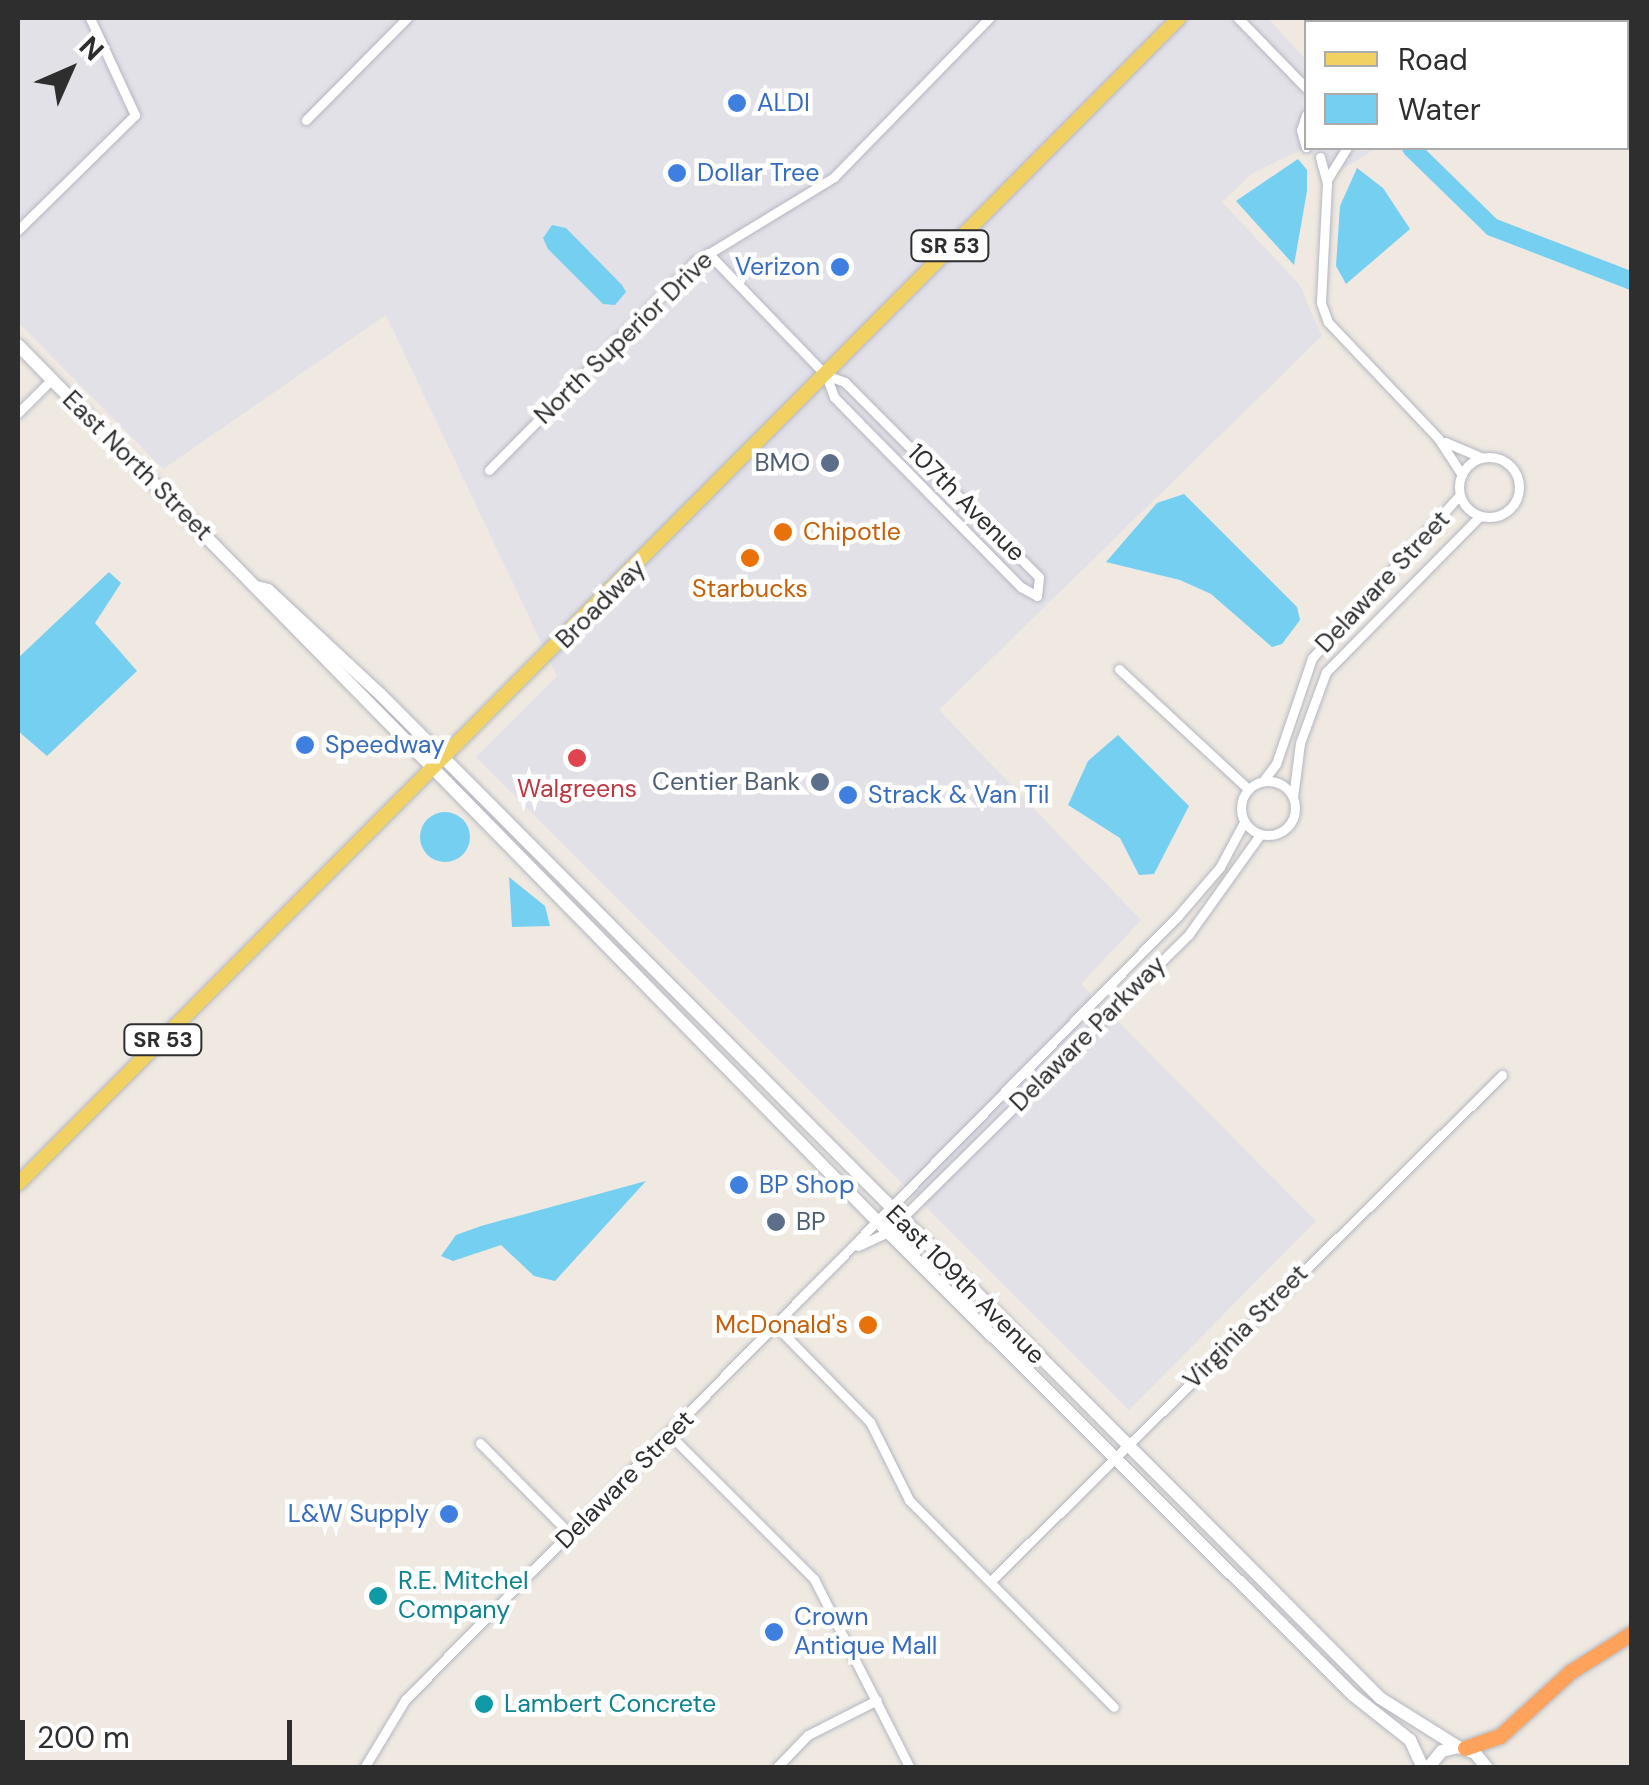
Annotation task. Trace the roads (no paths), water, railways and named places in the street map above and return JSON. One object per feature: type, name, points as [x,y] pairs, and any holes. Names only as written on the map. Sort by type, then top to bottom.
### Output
[{"type":"highway","points":[[1461,1748],[1500,1736],[1570,1672],[1632,1632]]},
{"type":"main road","name":"Broadway","points":[[18,1184],[446,760],[1179,18]]},
{"type":"main road","name":"East North Street","points":[[18,345],[256,587],[259,598],[433,773]]},
{"type":"main road","name":"East North Street","points":[[256,587],[268,590],[446,760]]},
{"type":"main road","name":"East 109th Avenue","points":[[446,760],[887,1208],[1380,1698],[1487,1768]]},
{"type":"main road","name":"East 109th Avenue","points":[[433,773],[1353,1695],[1410,1740],[1425,1768],[1442,1751],[1461,1748]]},
{"type":"street","points":[[18,230],[134,115],[90,18]]},
{"type":"street","points":[[306,120],[407,18]]},
{"type":"street","name":"North Superior Drive","points":[[489,470],[708,253],[834,177],[990,18]]},
{"type":"street","points":[[1238,18],[1304,86]]},
{"type":"street","points":[[1298,80],[1304,93]]},
{"type":"street","points":[[1311,150],[1320,157],[1327,183]]},
{"type":"street","points":[[1346,150],[1338,156],[1327,183],[1319,269],[1328,322],[1438,438],[1462,475],[1460,495],[1480,516],[1501,516],[1519,493],[1511,466],[1438,438]]},
{"type":"street","points":[[1320,157],[1338,156]]},
{"type":"street","name":"107th Avenue","points":[[708,253],[826,376],[834,397],[1021,587],[1038,596],[1039,577],[845,382],[826,376]]},
{"type":"street","points":[[18,413],[52,380]]},
{"type":"street","points":[[1462,475],[1484,457]]},
{"type":"street","name":"Delaware Street","points":[[1264,781],[1276,764],[1312,658],[1460,495]]},
{"type":"street","name":"Delaware Street","points":[[1293,797],[1300,743],[1326,672],[1480,516]]},
{"type":"street","points":[[1119,668],[1248,789]]},
{"type":"street","points":[[1264,781],[1281,784],[1293,797],[1294,814],[1286,829],[1260,835],[1244,822],[1240,805],[1248,789],[1264,781]]},
{"type":"street","name":"Delaware Parkway","points":[[887,1208],[1198,896],[1244,822]]},
{"type":"street","name":"Delaware Parkway","points":[[899,1220],[1189,934],[1260,835]]},
{"type":"street","name":"Virginia Street","points":[[991,1581],[1502,1075]]},
{"type":"street","name":"Delaware Street","points":[[364,1768],[405,1700],[778,1328],[858,1246],[887,1208]]},
{"type":"street","name":"Delaware Street","points":[[858,1246],[888,1232],[899,1220]]},
{"type":"street","points":[[778,1328],[870,1422],[909,1500],[1114,1707]]},
{"type":"street","points":[[670,1435],[814,1579],[910,1768]]},
{"type":"street","points":[[480,1443],[570,1534]]},
{"type":"street","points":[[776,1768],[808,1735],[877,1700]]},
{"type":"water","points":[[1298,159],[1307,170],[1307,191],[1294,265],[1236,201]]},
{"type":"water","points":[[1357,168],[1383,188],[1410,229],[1346,284],[1336,266],[1340,206]]},
{"type":"water","points":[[552,225],[566,228],[622,285],[626,292],[615,305],[603,304],[548,249],[543,238]]},
{"type":"water","points":[[1184,494],[1297,607],[1300,620],[1282,644],[1272,647],[1211,594],[1180,580],[1106,562],[1157,503]]},
{"type":"water","points":[[109,572],[121,583],[95,623],[137,671],[47,756],[18,731],[18,658]]},
{"type":"water","points":[[1118,735],[1189,806],[1154,874],[1139,875],[1120,838],[1068,805],[1088,761]]},
{"type":"water","points":[[445,812],[463,819],[470,837],[463,855],[445,862],[427,855],[420,837],[427,819]]},
{"type":"water","points":[[509,877],[545,906],[550,926],[512,927]]},
{"type":"water","points":[[646,1181],[555,1281],[534,1276],[501,1245],[453,1261],[441,1256],[456,1235]]},
{"type":"waterway","points":[[1413,150],[1492,227],[1632,281]]},
{"type":"place","name":"ALDI","points":[[737,103]]},
{"type":"place","name":"Dollar Tree","points":[[677,173]]},
{"type":"place","name":"Verizon","points":[[840,267]]},
{"type":"place","name":"BMO","points":[[830,463]]},
{"type":"place","name":"Chipotle","points":[[783,532]]},
{"type":"place","name":"Starbucks","points":[[750,558]]},
{"type":"place","name":"Speedway","points":[[305,745]]},
{"type":"place","name":"Walgreens","points":[[577,758]]},
{"type":"place","name":"Centier Bank","points":[[820,782]]},
{"type":"place","name":"Strack & Van Til","points":[[848,795]]},
{"type":"place","name":"BP Shop","points":[[739,1185]]},
{"type":"place","name":"BP","points":[[776,1222]]},
{"type":"place","name":"McDonald's","points":[[868,1325]]},
{"type":"place","name":"L&W Supply","points":[[449,1514]]},
{"type":"place","name":"R.E. Mitchel Company","points":[[378,1596]]},
{"type":"place","name":"Crown Antique Mall","points":[[774,1632]]},
{"type":"place","name":"Lambert Concrete","points":[[484,1704]]}]
